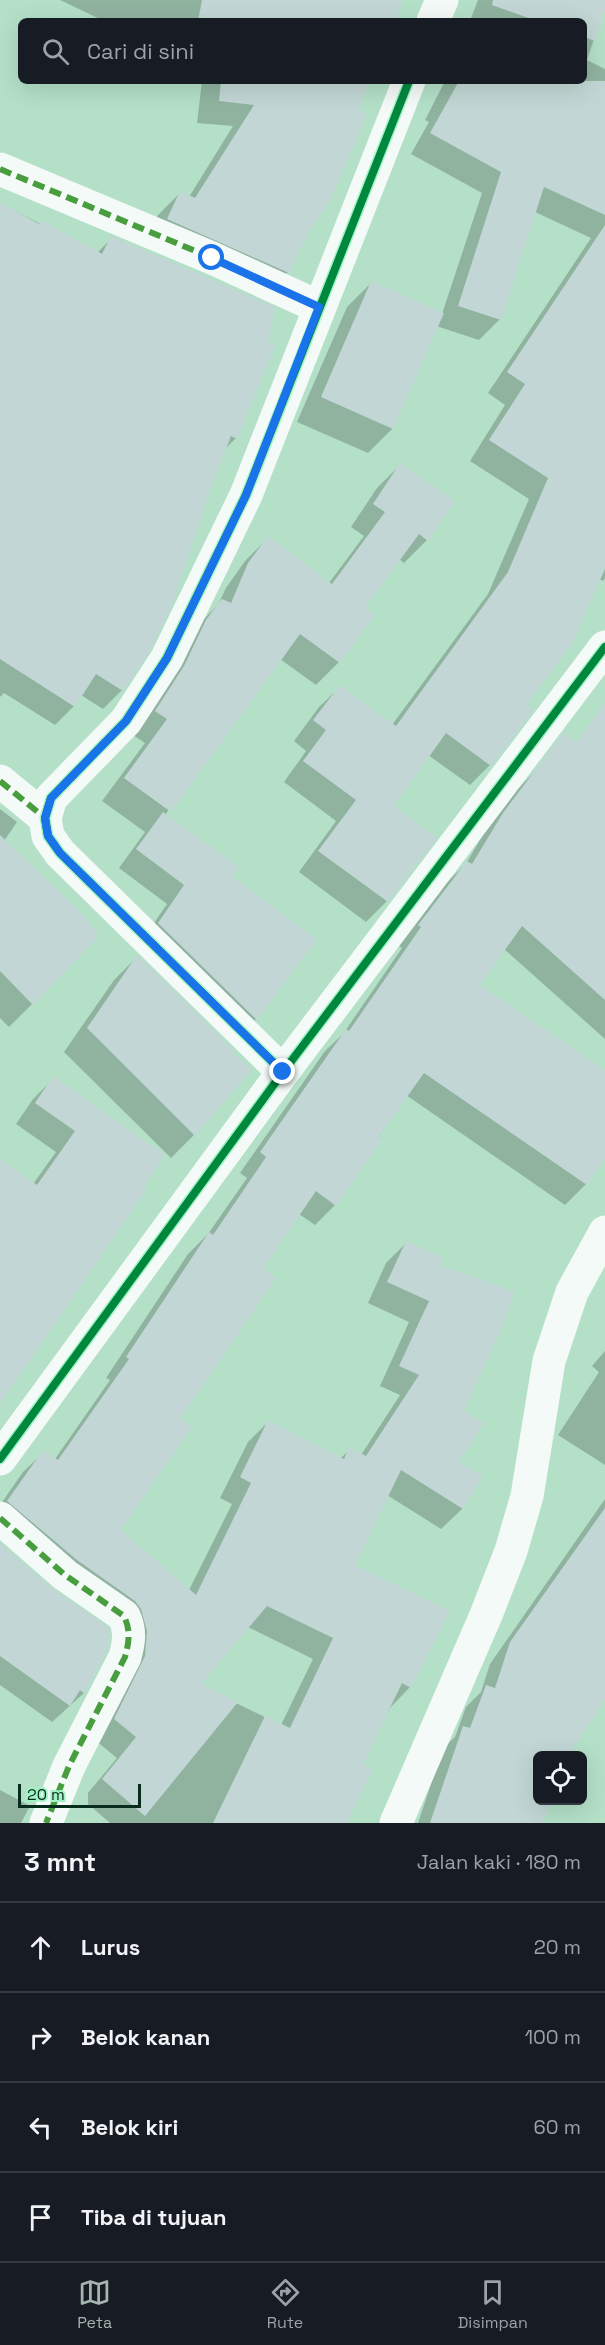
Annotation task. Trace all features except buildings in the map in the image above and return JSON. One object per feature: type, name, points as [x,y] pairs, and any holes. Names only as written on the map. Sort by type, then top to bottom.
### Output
[{"type":"street","points":[[434,18],[442,0]]},
{"type":"street","points":[[283,1072],[60,853],[48,836],[45,818],[51,798],[126,721],[167,658],[246,495],[408,84]]},
{"type":"street","points":[[0,169],[212,258],[319,307]]},
{"type":"street","points":[[0,1459],[283,1072],[605,646]]},
{"type":"street","points":[[0,781],[45,818]]},
{"type":"street","points":[[396,1823],[486,1615],[511,1551],[527,1496],[549,1361],[572,1292],[605,1232]]},
{"type":"street","points":[[0,1518],[65,1575],[124,1616],[130,1638],[125,1657],[69,1766],[46,1823]]},
{"type":"marked path","points":[[0,169],[212,258],[319,307]]},
{"type":"marked path","points":[[0,781],[45,818]]},
{"type":"marked path","points":[[0,1518],[65,1575],[124,1616],[128,1632],[125,1657],[69,1766],[46,1823]]},
{"type":"cycle path","points":[[283,1072],[60,853],[48,836],[45,818],[51,798],[126,721],[167,658],[246,495],[408,84]]},
{"type":"cycle path","points":[[0,1459],[283,1072],[605,647]]},
{"type":"route","points":[[212,258],[319,307],[246,495],[167,658],[126,721],[51,798],[45,818],[48,836],[60,853],[283,1072]]}]
